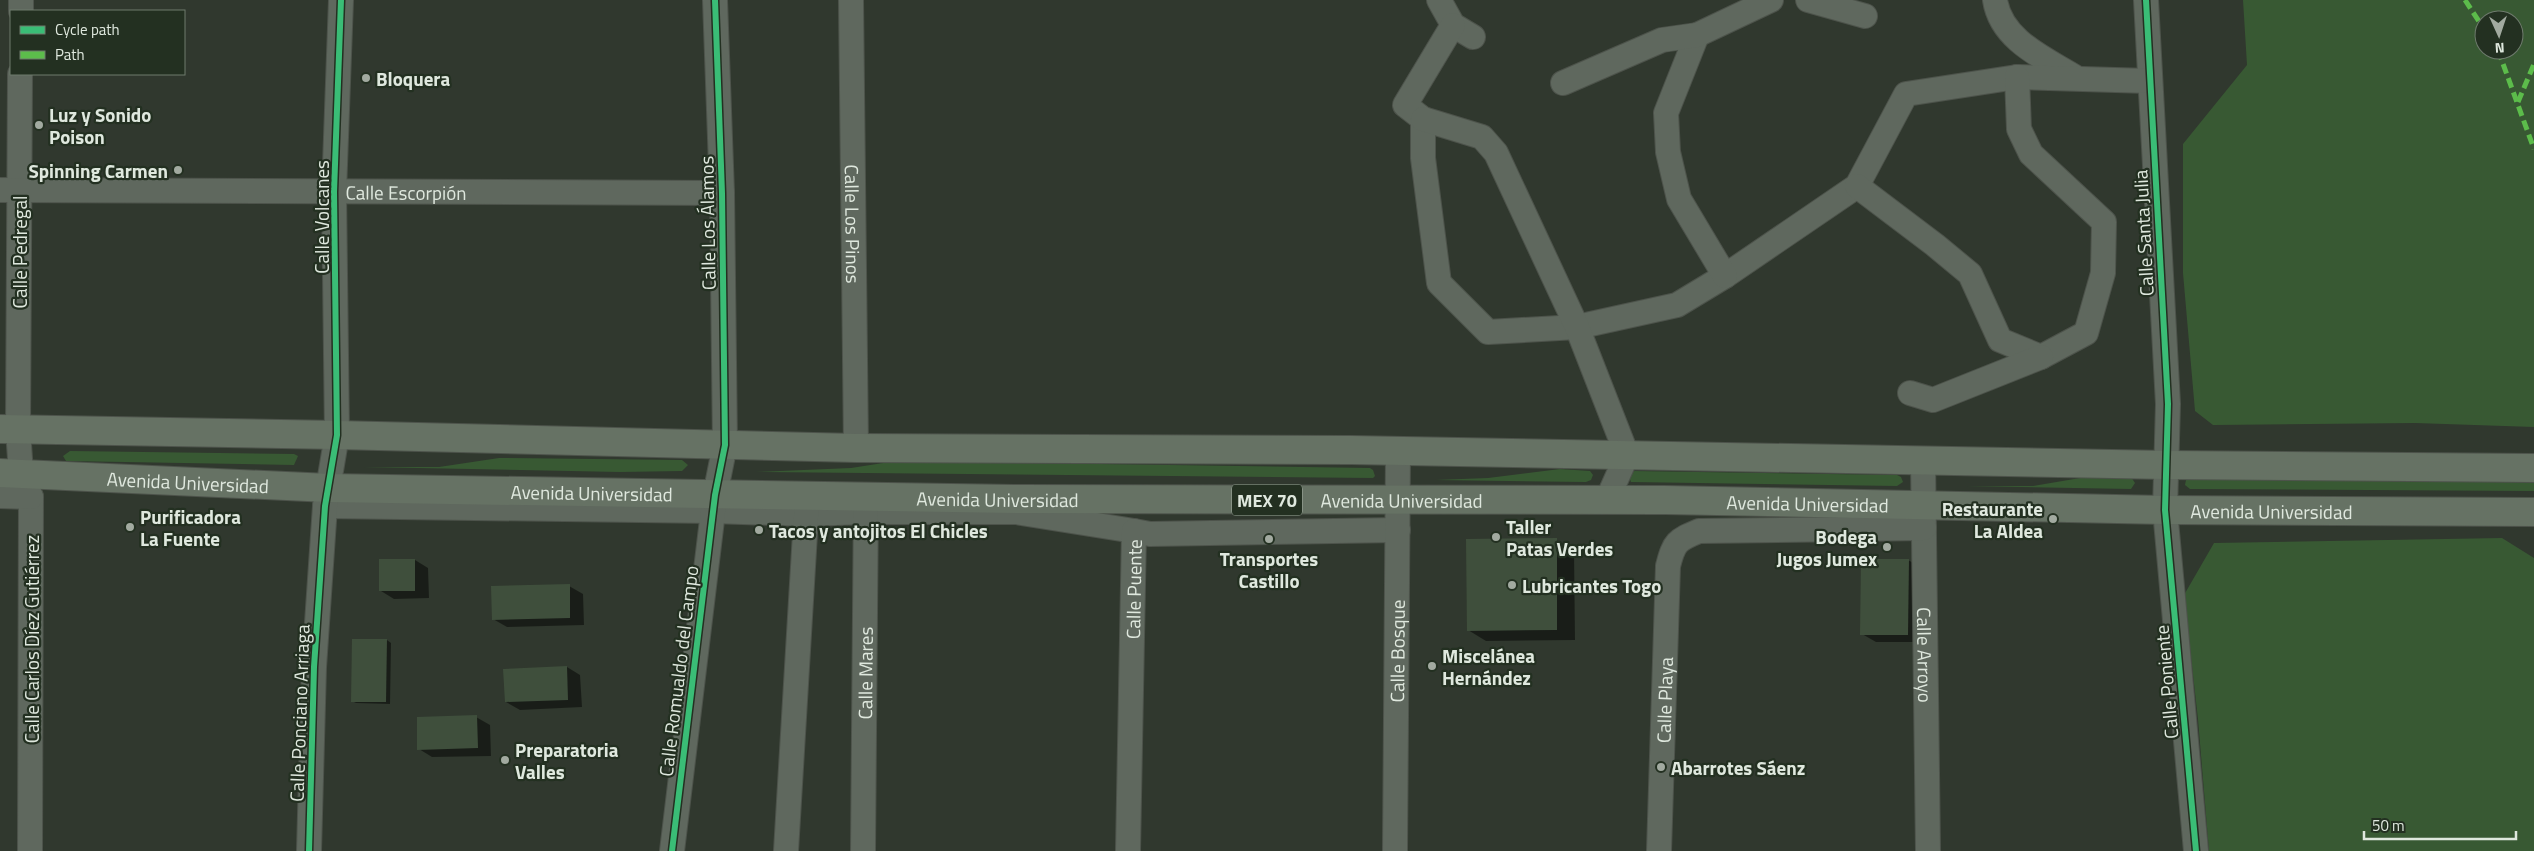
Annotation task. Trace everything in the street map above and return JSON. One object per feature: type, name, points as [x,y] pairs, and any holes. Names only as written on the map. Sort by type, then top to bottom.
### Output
[{"type":"main road","points":[[9,430],[337,434],[856,448],[1398,451],[1923,459],[2167,465],[2534,468]]},
{"type":"main road","name":"Avenida Universidad","points":[[17,481],[327,497],[807,505],[1015,499],[1607,500],[1923,517],[2165,510],[2534,512]]},
{"type":"street","name":"Calle Volcanes","points":[[327,497],[337,434],[334,192],[341,0]]},
{"type":"street","name":"Calle Los Álamos","points":[[714,502],[725,445],[722,193],[715,0]]},
{"type":"street","name":"Calle Los Pinos","points":[[851,0],[856,448]]},
{"type":"street","points":[[1438,0],[1463,31],[1405,105],[1423,119],[1482,137],[1496,154],[1577,327],[1627,455],[1607,500]]},
{"type":"street","points":[[1563,83],[1662,40],[1697,35],[1770,0]]},
{"type":"street","points":[[1808,0],[1865,16]]},
{"type":"street","points":[[1995,0],[1996,8],[2017,41],[2076,78]]},
{"type":"street","name":"Calle Santa Julia","points":[[2146,0],[2168,404],[2165,510]]},
{"type":"street","points":[[1697,35],[1666,113],[1668,152],[1679,199],[1725,276]]},
{"type":"street","name":"Calle Pedregal","points":[[9,430],[9,191],[20,75]]},
{"type":"street","points":[[1423,119],[1423,158],[1439,283],[1488,332],[1577,327],[1677,305],[1725,276],[1857,186],[1906,94],[2016,77],[2149,81]]},
{"type":"street","points":[[1910,393],[1933,400],[2041,357],[2086,333],[2103,273],[2104,222],[2031,154],[2019,130],[2016,77]]},
{"type":"street","points":[[1857,186],[1970,274],[2000,340],[2041,357]]},
{"type":"street","name":"Calle Escorpión","points":[[9,191],[722,193]]},
{"type":"street","name":"Calle Carlos Díez Gutiérrez","points":[[9,430],[17,481],[30,851]]},
{"type":"street","name":"Calle Bosque","points":[[1395,851],[1398,451]]},
{"type":"street","name":"Calle Arroyo","points":[[1923,459],[1928,851]]},
{"type":"street","points":[[0,496],[17,481]]},
{"type":"street","name":"Calle Ponciano Arriaga","points":[[310,851],[314,668],[327,497]]},
{"type":"street","name":"Calle Romualdo del Campo","points":[[672,851],[714,502]]},
{"type":"street","points":[[866,504],[1016,512],[1134,532]]},
{"type":"street","name":"Calle Mares","points":[[863,851],[866,504]]},
{"type":"street","points":[[786,851],[807,505]]},
{"type":"street","name":"Calle Poniente","points":[[2165,510],[2196,851]]},
{"type":"street","name":"Calle Playa","points":[[1659,851],[1668,566],[1677,540],[1699,531],[1923,517]]},
{"type":"street","name":"Calle Puente","points":[[1128,851],[1134,532],[1150,534],[1398,530]]},
{"type":"green space","points":[[2243,0],[2534,0],[2534,427],[2415,423],[2213,425],[2195,411],[2183,273],[2183,144],[2247,65]]},
{"type":"green space","points":[[70,451],[294,454],[298,456],[294,465],[66,461],[63,456]]},
{"type":"green space","points":[[499,458],[682,460],[688,465],[682,471],[620,472],[363,467],[439,467]]},
{"type":"green space","points":[[896,461],[1370,468],[1375,476],[1373,478],[755,472],[851,468]]},
{"type":"green space","points":[[1560,469],[1590,471],[1593,475],[1591,480],[1586,482],[1435,480],[1488,478]]},
{"type":"green space","points":[[1634,471],[1897,475],[1901,477],[1903,482],[1897,486],[1631,482],[1629,477]]},
{"type":"green space","points":[[2086,477],[2131,477],[2135,483],[2131,489],[1966,486],[2033,486]]},
{"type":"green space","points":[[2190,478],[2534,481],[2534,491],[2190,489],[2185,485],[2186,480]]},
{"type":"green space","points":[[2502,538],[2534,558],[2534,851],[2209,851],[2198,719],[2184,595],[2214,543]]},
{"type":"building","name":"Lubricantes Togo","points":[[1557,538],[1557,630],[1467,631],[1466,539]]},
{"type":"building","points":[[379,559],[415,559],[415,591],[379,591]]},
{"type":"building","points":[[1861,559],[1909,559],[1908,635],[1860,635]]},
{"type":"building","points":[[570,584],[570,618],[492,620],[491,586]]},
{"type":"building","points":[[352,639],[387,639],[386,702],[351,702]]},
{"type":"building","points":[[567,666],[568,700],[505,702],[503,669]]},
{"type":"building","points":[[477,715],[478,748],[417,750],[417,717]]},
{"type":"marked path","points":[[2465,0],[2474,14]]},
{"type":"marked path","points":[[2502,60],[2534,149]]},
{"type":"marked path","points":[[2518,102],[2534,64]]},
{"type":"cycle path","points":[[309,851],[314,667],[325,506],[337,435],[334,192],[341,0]]},
{"type":"cycle path","points":[[672,851],[715,495],[725,445],[722,193],[715,0]]},
{"type":"cycle path","points":[[2146,0],[2168,404],[2165,510],[2196,851]]},
{"type":"place","name":"Bloquera","points":[[366,78]]},
{"type":"place","name":"Luz y Sonido Poison","points":[[39,125]]},
{"type":"place","name":"Spinning Carmen","points":[[178,170]]},
{"type":"place","name":"Restaurante La Aldea","points":[[2053,519]]},
{"type":"place","name":"Purificadora La Fuente","points":[[130,527]]},
{"type":"place","name":"Tacos y antojitos El Chicles","points":[[759,530]]},
{"type":"place","name":"Taller Patas Verdes","points":[[1496,537]]},
{"type":"place","name":"Transportes Castillo","points":[[1269,539]]},
{"type":"place","name":"Bodega Jugos Jumex","points":[[1887,547]]},
{"type":"place","name":"Lubricantes Togo","points":[[1512,585]]},
{"type":"place","name":"Miscelánea Hernández","points":[[1432,666]]},
{"type":"place","name":"Preparatoria Valles","points":[[505,760]]},
{"type":"place","name":"Abarrotes Sáenz","points":[[1661,767]]}]
